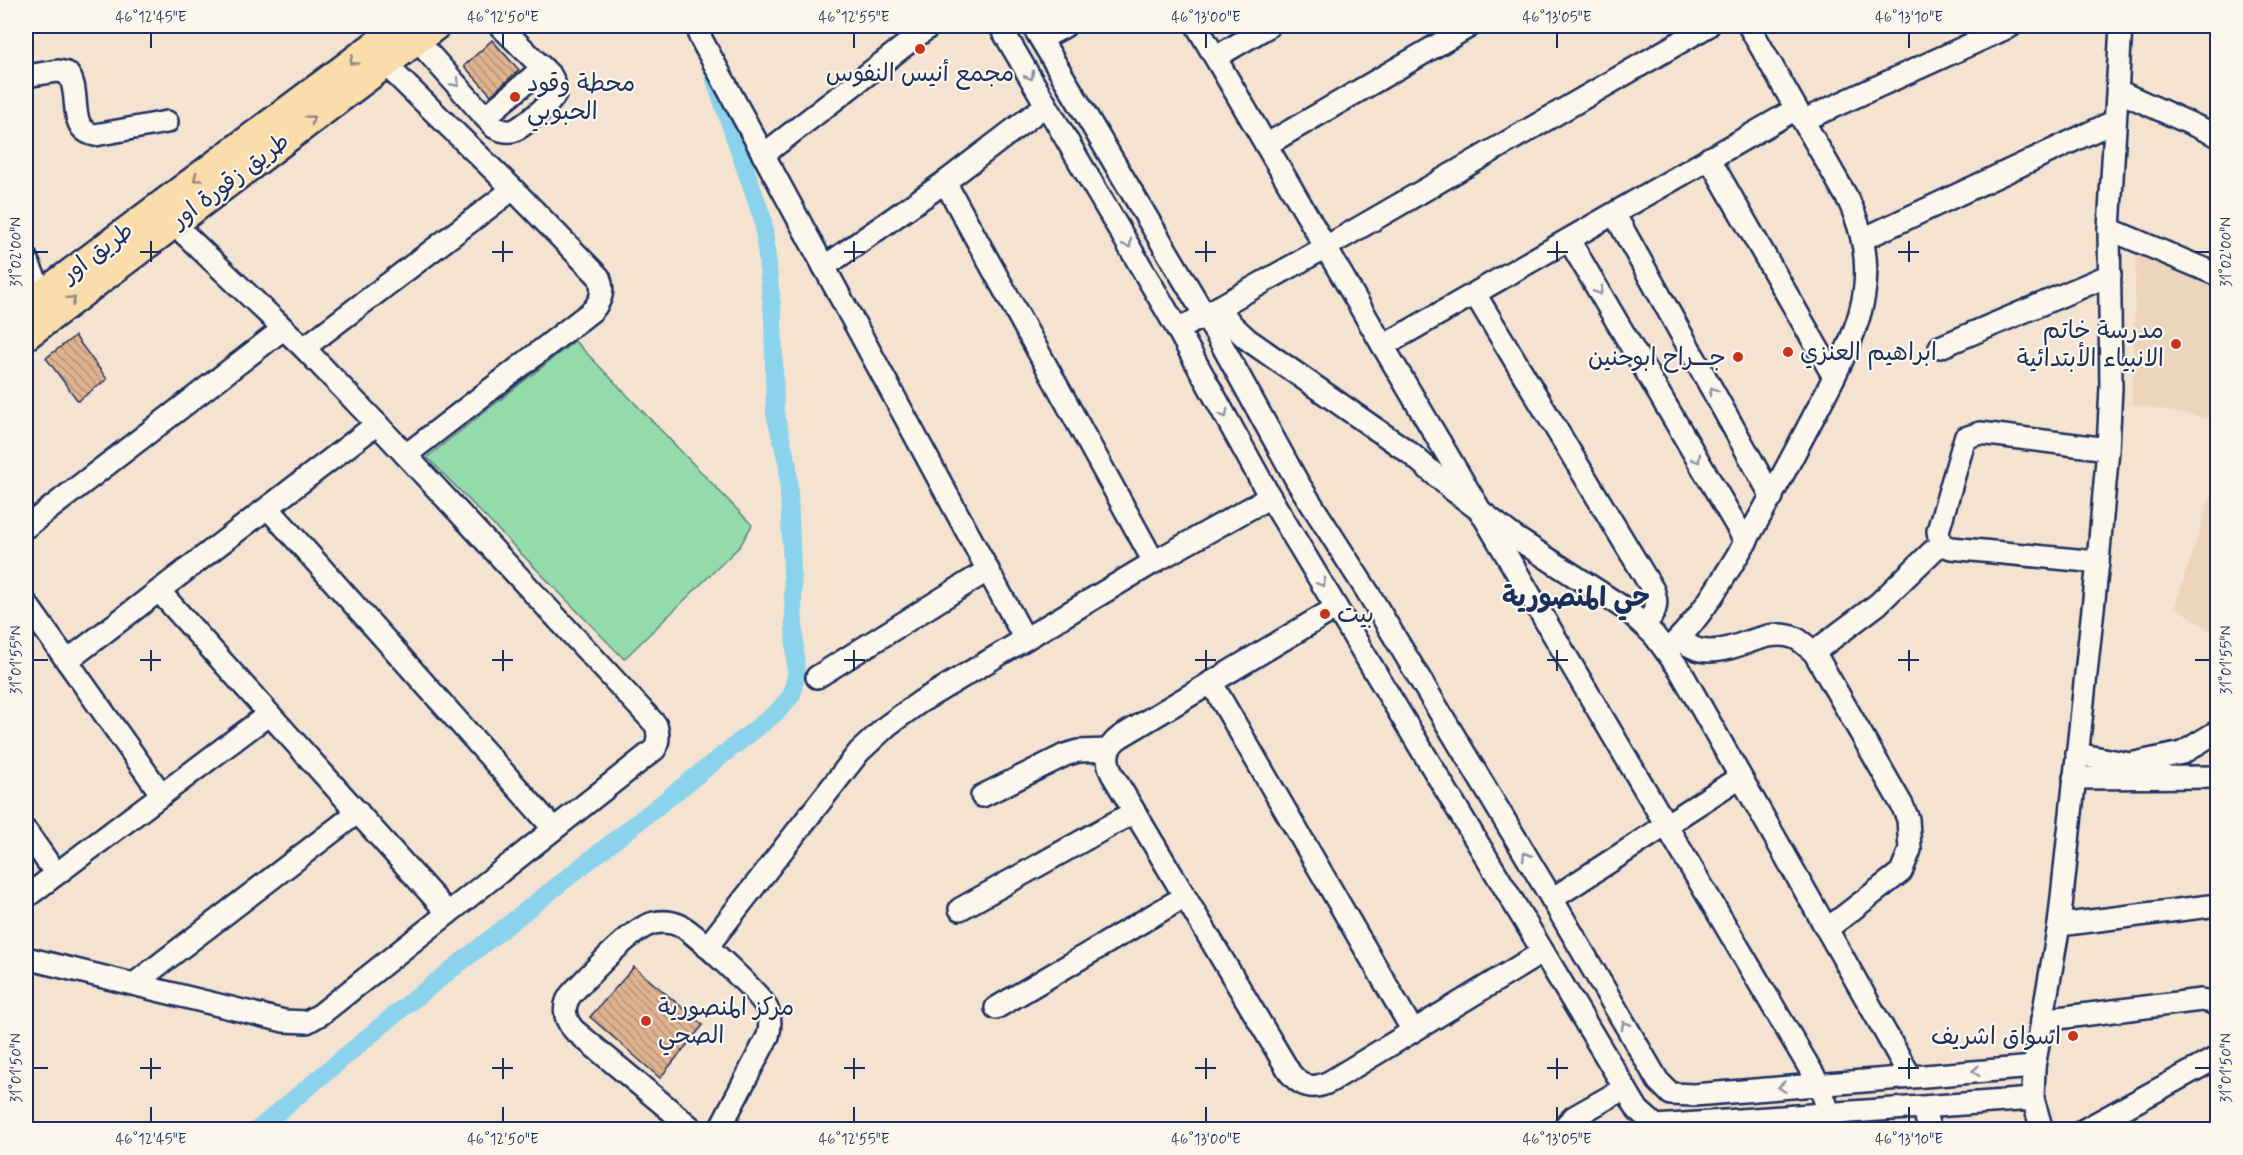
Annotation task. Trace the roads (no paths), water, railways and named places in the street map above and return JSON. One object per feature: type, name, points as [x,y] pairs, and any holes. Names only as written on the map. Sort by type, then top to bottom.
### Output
[{"type":"main road","name":"طريق زقورة اور","points":[[26,336],[385,64],[417,30]]},
{"type":"main road","name":"طريق اور","points":[[34,300],[417,30]]},
{"type":"street","points":[[417,30],[494,127],[512,131],[523,126],[553,98],[554,80],[500,26]]},
{"type":"street","points":[[701,26],[699,37],[1025,639]]},
{"type":"street","points":[[763,155],[930,26]]},
{"type":"street","points":[[1000,26],[1178,330],[1270,497],[1638,1110],[1656,1126],[1679,1127],[1829,1122],[1923,1108],[2034,1099]]},
{"type":"street","points":[[1065,26],[1037,32],[1212,311],[1298,483],[1552,899],[1658,1081],[1671,1094],[1694,1095],[2034,1067]]},
{"type":"street","points":[[1197,26],[1383,346],[1819,1084],[1829,1122]]},
{"type":"street","points":[[1216,57],[1269,26]]},
{"type":"street","points":[[1266,145],[1470,26]]},
{"type":"street","points":[[1178,330],[1708,26]]},
{"type":"street","points":[[1672,645],[1705,609],[1772,497],[1834,376],[1864,296],[1866,269],[1863,239],[1849,201],[1749,26]]},
{"type":"street","points":[[1383,346],[1709,158],[1800,115],[2011,26]]},
{"type":"street","points":[[2042,1130],[2034,1099],[2034,1067],[2059,925],[2108,449],[2111,387],[2109,229],[2121,26]]},
{"type":"street","points":[[385,64],[599,277],[602,294],[593,310],[406,455]]},
{"type":"street","points":[[485,117],[543,68]]},
{"type":"street","points":[[26,76],[58,70],[67,73],[72,80],[79,124],[90,134],[167,122]]},
{"type":"street","points":[[2118,90],[2217,136]]},
{"type":"street","points":[[824,267],[945,182],[1046,105]]},
{"type":"street","points":[[1863,239],[2115,121]]},
{"type":"street","points":[[1709,158],[1834,376]]},
{"type":"street","points":[[945,182],[1154,562]]},
{"type":"street","points":[[304,348],[513,189]]},
{"type":"street","points":[[1615,214],[1772,497]]},
{"type":"street","points":[[26,958],[284,1021],[307,1022],[321,1014],[655,749],[659,738],[657,729],[377,424],[304,348],[173,223]]},
{"type":"street","points":[[2109,229],[2217,275]]},
{"type":"street","points":[[1569,240],[1746,542]]},
{"type":"street","points":[[26,258],[34,300]]},
{"type":"street","points":[[1940,347],[2110,274]]},
{"type":"street","points":[[1475,294],[1653,590],[1655,611],[1644,625]]},
{"type":"street","points":[[1212,311],[1247,339],[1410,453],[1483,514],[1627,610],[1672,645],[1697,650],[1726,650],[1773,635],[1795,638],[1814,652],[1902,805],[1908,819],[1910,850],[1901,872],[1827,929]]},
{"type":"street","points":[[26,527],[283,329]]},
{"type":"street","points":[[67,661],[377,424]]},
{"type":"street","points":[[1940,544],[1938,531],[1965,438],[1980,433],[2108,449]]},
{"type":"street","points":[[707,947],[835,782],[888,725],[921,702],[1154,562],[1270,497]]},
{"type":"street","points":[[268,508],[554,830]]},
{"type":"street","points":[[1940,544],[1951,548],[2098,562]]},
{"type":"street","points":[[1814,652],[1878,604],[1940,544]]},
{"type":"street","points":[[817,677],[988,570]]},
{"type":"street","points":[[159,591],[448,913]]},
{"type":"street","points":[[26,603],[162,795]]},
{"type":"street","points":[[1336,608],[1112,742],[1108,750],[1107,762],[1184,897],[1290,1073],[1297,1082],[1308,1087],[1320,1087],[1543,952]]},
{"type":"street","points":[[1672,645],[1680,670],[1910,1076]]},
{"type":"street","points":[[1211,682],[1413,1031]]},
{"type":"street","points":[[26,897],[269,714]]},
{"type":"street","points":[[2077,754],[2130,764],[2182,753],[2217,731]]},
{"type":"street","points":[[982,796],[1065,755],[1093,749],[1108,750]]},
{"type":"street","points":[[1552,899],[1740,777]]},
{"type":"street","points":[[2074,778],[2217,777]]},
{"type":"street","points":[[134,984],[358,812]]},
{"type":"street","points":[[960,909],[1134,812]]},
{"type":"street","points":[[26,831],[56,874]]},
{"type":"street","points":[[996,1008],[1184,897]]},
{"type":"street","points":[[2059,925],[2217,905]]},
{"type":"street","points":[[694,1130],[574,1030],[567,1019],[565,1007],[569,995],[635,932],[644,926],[663,922],[682,926],[707,947],[760,998],[770,1021],[768,1036],[719,1130]]},
{"type":"street","points":[[2042,1020],[2201,1000],[2212,1002],[2217,1007]]},
{"type":"street","points":[[2084,1130],[2217,1057]]},
{"type":"street","points":[[1566,1130],[1574,1117],[1625,1088]]},
{"type":"street","points":[[1923,1108],[1930,1130]]},
{"type":"waterway","points":[[257,1130],[399,1011],[777,712],[792,695],[796,675],[788,466],[775,413],[773,316],[763,220],[714,77]]},
{"type":"place","name":"مجمع أنيس النفوس","points":[[920,49]]},
{"type":"place","name":"محطة وقود الحبوبي","points":[[515,97]]},
{"type":"place","name":"مدرسة خاتم الانبياء الأبتدائية","points":[[2176,344]]},
{"type":"place","name":"ابراهيم العنزي","points":[[1788,352]]},
{"type":"place","name":"جـــراح ابوحنين","points":[[1738,357]]},
{"type":"place","name":"بيت","points":[[1325,614]]},
{"type":"place","name":"مركز المنصورية الصحي","points":[[646,1021]]},
{"type":"place","name":"اسواق اشريف","points":[[2073,1036]]},
{"type":"district","name":"حي المنصورية","points":[[1576,597]]}]
